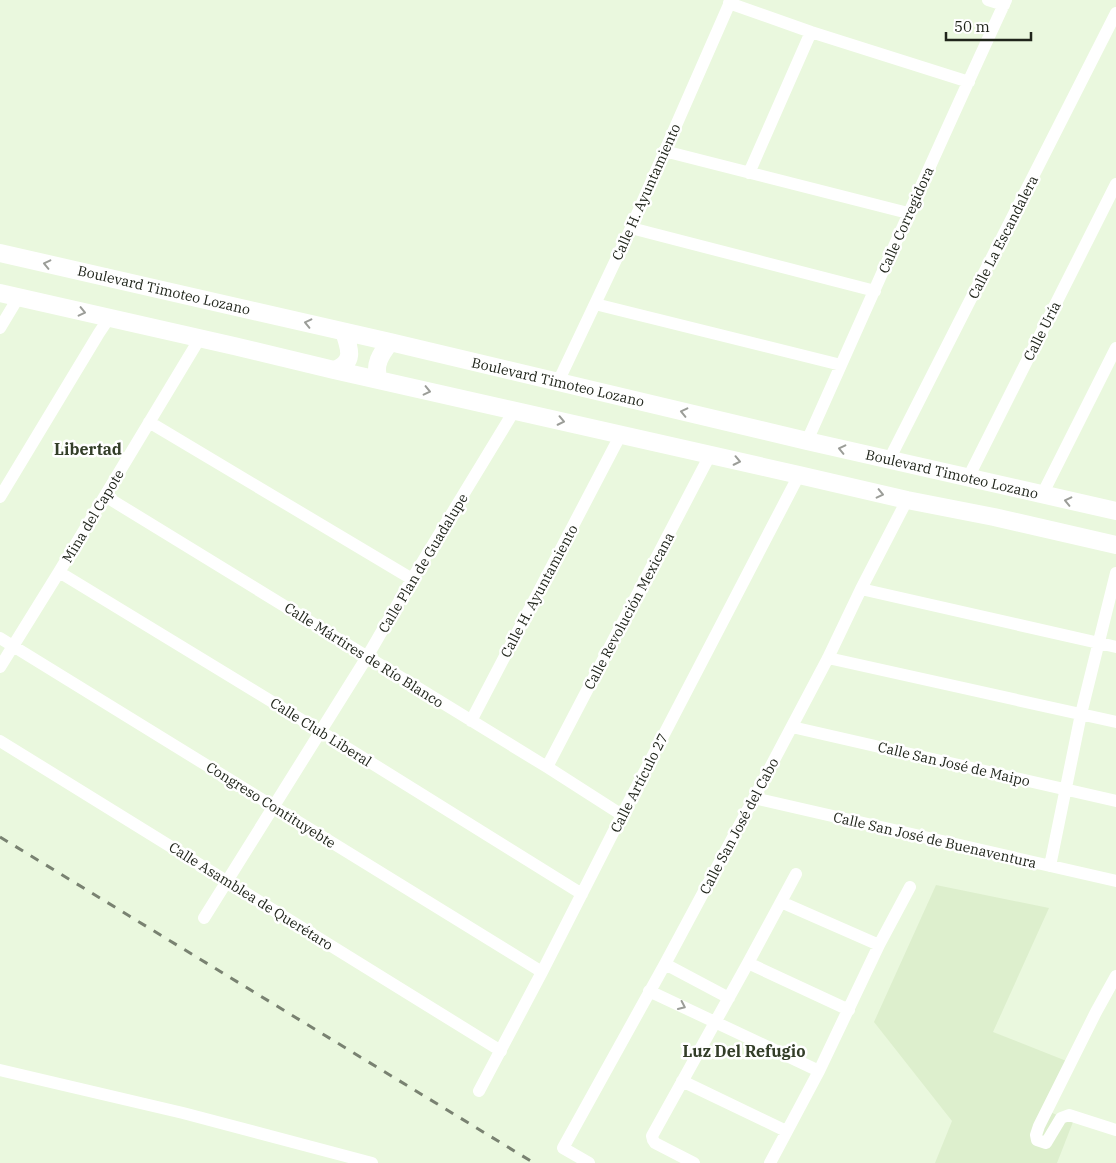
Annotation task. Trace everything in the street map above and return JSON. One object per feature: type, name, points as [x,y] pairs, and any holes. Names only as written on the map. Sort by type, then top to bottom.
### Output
[{"type":"main road","name":"Boulevard Timoteo Lozano","points":[[0,253],[1116,511]]},
{"type":"main road","points":[[0,293],[799,476],[1116,545]]},
{"type":"main road","points":[[334,370],[342,367],[350,355],[344,332]]},
{"type":"main road","points":[[379,380],[378,361],[390,342]]},
{"type":"street","points":[[988,0],[1005,3]]},
{"type":"street","points":[[730,2],[811,32],[969,82]]},
{"type":"street","name":"Calle H. Ayuntamiento","points":[[558,382],[631,228],[730,2]]},
{"type":"street","name":"Calle Corregidora","points":[[807,441],[1005,3]]},
{"type":"street","name":"Calle La Escandalera","points":[[889,460],[1116,13]]},
{"type":"street","points":[[749,173],[811,32]]},
{"type":"street","points":[[664,151],[908,214]]},
{"type":"street","name":"Calle Uría","points":[[968,478],[1116,184]]},
{"type":"street","points":[[631,228],[875,292]]},
{"type":"street","points":[[0,328],[18,298]]},
{"type":"street","points":[[595,304],[841,365]]},
{"type":"street","points":[[0,497],[109,318]]},
{"type":"street","name":"Mina del Capote","points":[[0,667],[60,572],[200,338]]},
{"type":"street","points":[[1042,495],[1116,348]]},
{"type":"street","name":"Calle Plan de Guadalupe","points":[[204,918],[367,657],[514,410]]},
{"type":"street","points":[[150,422],[412,580]]},
{"type":"street","name":"Calle H. Ayuntamiento","points":[[471,721],[621,434]]},
{"type":"street","name":"Calle Revolución Mexicana","points":[[547,767],[710,455]]},
{"type":"street","name":"Calle Artículo 27","points":[[479,1091],[799,476]]},
{"type":"street","name":"Calle Mártires de Río Blanco","points":[[106,496],[622,815]]},
{"type":"street","name":"Calle San José del Cabo","points":[[589,1163],[562,1148],[665,964],[792,727],[907,500]]},
{"type":"street","name":"Calle Club Liberal","points":[[60,572],[582,894]]},
{"type":"street","points":[[1050,866],[1065,789],[1116,573]]},
{"type":"street","points":[[861,589],[1116,647]]},
{"type":"street","name":"Congreso Contituyebte","points":[[0,638],[542,972]]},
{"type":"street","points":[[828,658],[1116,722]]},
{"type":"street","name":"Calle San José de Maipo","points":[[792,727],[1116,801]]},
{"type":"street","name":"Calle Asamblea de Querétaro","points":[[0,741],[501,1051]]},
{"type":"street","name":"Calle San José de Buenaventura","points":[[754,798],[1116,881]]},
{"type":"street","points":[[694,1163],[655,1143],[652,1136],[796,874]]},
{"type":"street","points":[[770,1163],[819,1072],[879,946],[910,887]]},
{"type":"street","points":[[781,902],[879,946]]},
{"type":"street","points":[[748,963],[849,1010]]},
{"type":"street","points":[[665,964],[729,998]]},
{"type":"street","points":[[1116,976],[1038,1126],[1036,1135],[1037,1140],[1046,1143],[1061,1118],[1069,1115],[1116,1130]]},
{"type":"street","points":[[649,991],[819,1072]]},
{"type":"street","points":[[0,1070],[183,1112],[372,1163]]},
{"type":"street","points":[[682,1081],[786,1131]]},
{"type":"shaded area","points":[[936,885],[1049,908],[993,1032],[1069,1062],[1050,1112],[1073,1122],[1057,1163],[935,1163],[952,1121],[874,1022]]},
{"type":"railway","points":[[0,837],[534,1163]]},
{"type":"district","name":"Libertad","points":[[88,449]]},
{"type":"district","name":"Luz Del Refugio","points":[[744,1051]]}]
